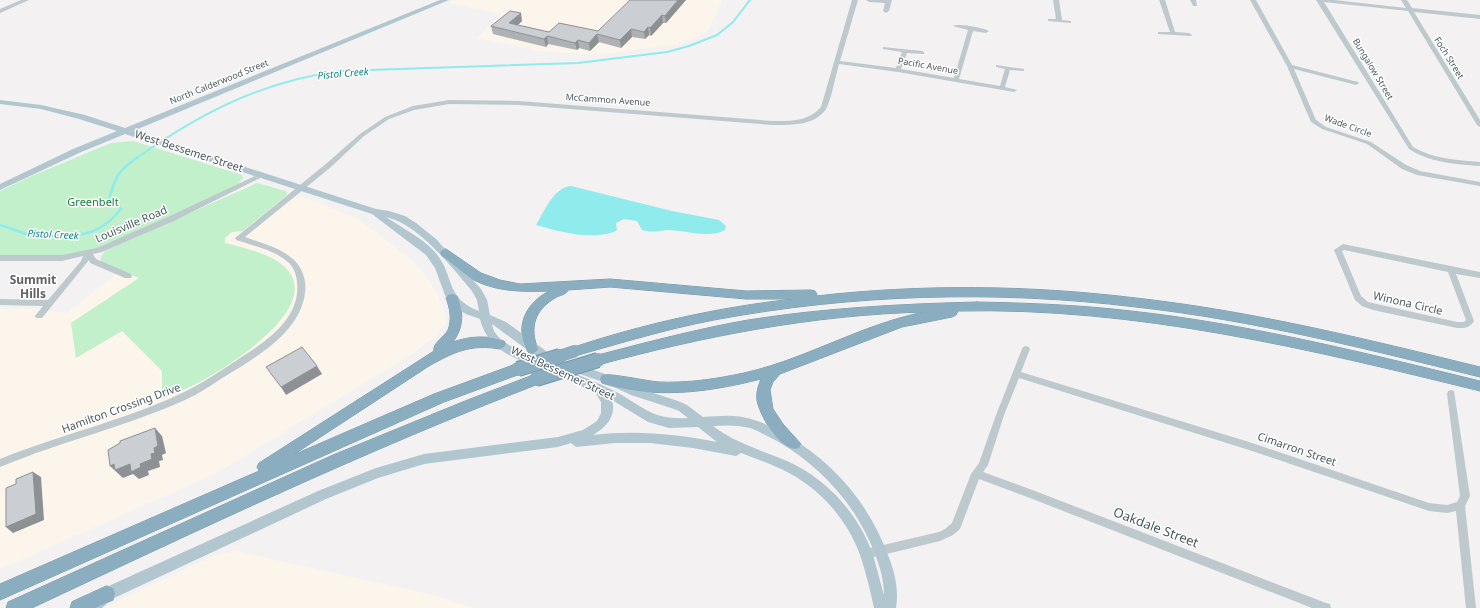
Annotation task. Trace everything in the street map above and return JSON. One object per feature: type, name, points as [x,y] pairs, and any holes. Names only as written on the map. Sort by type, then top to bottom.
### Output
[{"type":"highway","points":[[446,253],[477,276],[509,286],[533,289],[586,284],[633,284],[746,294],[850,296],[937,292],[1012,292],[1137,302],[1266,322],[1480,372]]},
{"type":"highway","points":[[532,349],[528,339],[526,327],[534,308],[552,293],[586,284]]},
{"type":"highway","points":[[0,592],[212,497],[439,398],[518,369],[628,335],[715,316],[850,296]]},
{"type":"highway","points":[[424,362],[446,342],[454,332],[457,317],[452,298]]},
{"type":"highway","points":[[603,384],[646,387],[691,386],[735,380],[775,370],[893,324],[935,314],[956,311],[990,310],[1012,306]]},
{"type":"highway","points":[[14,608],[385,439],[536,379],[598,360],[686,337],[788,318],[858,310],[909,307],[1012,306],[1087,311],[1206,325],[1314,346],[1480,385]]},
{"type":"highway","points":[[212,497],[294,449],[424,362],[464,343],[482,341],[500,344]]},
{"type":"highway","points":[[775,370],[764,384],[763,396],[775,427],[794,444]]},
{"type":"highway","points":[[78,608],[107,594]]},
{"type":"main road","name":"North Calderwood Street","points":[[0,187],[51,162],[446,0]]},
{"type":"main road","name":"West Bessemer Street","points":[[0,102],[18,103],[57,111],[126,131],[375,212],[389,213],[414,226],[446,253],[476,289],[482,302],[484,318],[493,336],[500,344],[527,358],[603,384],[635,392],[678,406],[728,443],[784,465],[807,477],[818,486],[844,514],[866,554],[881,608]]},
{"type":"main road","name":"West Bessemer Street","points":[[375,212],[383,220],[407,234],[428,251],[440,267],[448,291],[452,298],[463,308],[484,318],[502,324],[532,349],[603,384],[647,417],[669,423],[700,423],[721,420],[749,423],[794,444],[813,457],[842,488],[865,519],[881,550],[892,595],[889,608]]},
{"type":"main road","points":[[558,442],[586,434],[601,424],[608,409],[604,396],[603,384]]},
{"type":"main road","points":[[93,608],[107,594],[329,492],[376,473],[424,459],[558,442],[643,438],[707,444],[759,456]]},
{"type":"street","points":[[0,11],[26,0]]},
{"type":"street","name":"McCammon Avenue","points":[[301,188],[377,123],[413,108],[449,102],[519,103],[693,116],[746,122],[792,123],[807,120],[822,110],[838,62],[855,0]]},
{"type":"street","points":[[869,0],[889,1],[886,11]]},
{"type":"street","points":[[1056,0],[1059,21]]},
{"type":"street","points":[[1162,0],[1173,34]]},
{"type":"street","name":"Wade Circle","points":[[1253,0],[1290,66],[1310,116],[1318,125],[1369,142],[1404,167],[1419,172],[1480,184]]},
{"type":"street","points":[[1319,0],[1480,17]]},
{"type":"street","name":"Bungalow Street","points":[[1319,0],[1411,148],[1432,159],[1480,164]]},
{"type":"street","name":"Foch Street","points":[[1404,0],[1480,125]]},
{"type":"street","points":[[1050,20],[1069,22]]},
{"type":"street","points":[[956,26],[986,30]]},
{"type":"street","points":[[956,80],[971,28]]},
{"type":"street","points":[[1160,33],[1189,35]]},
{"type":"street","points":[[885,48],[922,53]]},
{"type":"street","points":[[898,70],[905,51]]},
{"type":"street","name":"Pacific Avenue","points":[[838,62],[898,70],[1014,90]]},
{"type":"street","points":[[998,66],[1022,70]]},
{"type":"street","points":[[1290,66],[1356,83]]},
{"type":"street","points":[[1002,88],[1008,68]]},
{"type":"street","name":"Louisville Road","points":[[0,258],[46,258],[88,253],[130,238],[261,176]]},
{"type":"street","name":"Hamilton Crossing Drive","points":[[0,463],[182,398],[251,354],[275,336],[288,323],[298,306],[302,290],[300,275],[292,262],[283,255],[239,238],[301,188]]},
{"type":"street","name":"Winona Circle","points":[[1451,270],[1470,321],[1466,325],[1457,325],[1364,304],[1358,298],[1338,250],[1343,247],[1480,275]]},
{"type":"street","points":[[88,253],[93,261],[128,276]]},
{"type":"street","points":[[39,316],[84,262],[88,253]]},
{"type":"street","points":[[0,302],[49,303]]},
{"type":"street","points":[[866,554],[949,532],[956,526],[976,474],[983,465],[1000,415],[1026,350]]},
{"type":"street","name":"Cimarron Street","points":[[1017,374],[1249,446],[1428,506],[1447,509],[1460,506]]},
{"type":"street","points":[[1451,394],[1465,496],[1460,506],[1472,608]]},
{"type":"street","name":"Oakdale Street","points":[[976,474],[1040,497],[1326,608]]},
{"type":"shaded area","points":[[455,0],[722,0],[708,31],[679,44],[594,55],[541,51],[477,38],[501,14],[449,3]]},
{"type":"shaded area","points":[[257,183],[286,191],[286,197],[295,199],[301,197],[307,198],[359,220],[380,235],[415,263],[431,282],[445,312],[446,323],[436,336],[412,354],[215,474],[0,569],[0,309],[34,308],[67,313],[121,270],[101,257],[241,189]]},
{"type":"shaded area","points":[[235,551],[437,596],[474,608],[104,608],[213,556]]},
{"type":"green space","name":"Greenbelt","points":[[133,141],[242,175],[243,178],[237,185],[108,247],[80,254],[0,258],[0,191],[111,143]]},
{"type":"green space","points":[[257,183],[286,191],[287,195],[243,231],[232,232],[225,238],[225,243],[254,251],[275,259],[293,279],[294,296],[285,314],[270,332],[231,363],[212,375],[194,385],[162,399],[162,371],[122,331],[76,358],[71,323],[139,278],[101,262],[101,257],[105,251]]},
{"type":"water","points":[[571,186],[672,211],[719,220],[726,226],[725,230],[711,234],[675,230],[655,232],[642,230],[637,221],[624,219],[616,223],[617,230],[614,232],[585,235],[536,225],[555,195],[565,187]]},
{"type":"building","points":[[630,0],[678,0],[665,16],[662,15],[650,28],[648,27],[644,32],[631,29],[620,40],[597,34],[589,43],[578,40],[575,43],[547,36],[544,39],[491,26],[510,11],[521,13],[509,23],[549,32],[559,23],[598,31]]},
{"type":"building","points":[[302,347],[317,366],[281,387],[266,367]]},
{"type":"building","points":[[155,428],[158,446],[154,448],[155,453],[151,454],[152,459],[140,464],[141,467],[131,472],[130,464],[115,470],[114,464],[110,466],[108,450],[120,443],[120,441]]},
{"type":"building","points":[[33,472],[36,514],[6,527],[6,488],[16,484],[16,479]]},
{"type":"waterway","name":"Pistol Creek","points":[[137,158],[184,127],[209,113],[233,101],[285,82],[340,71],[578,63],[667,52],[689,46],[717,35],[733,22],[750,0]]},
{"type":"waterway","name":"Pistol Creek","points":[[0,225],[27,234],[45,236],[65,236],[92,232],[107,223],[121,209],[109,199],[111,191],[122,170],[138,157]]},
{"type":"district","name":"Summit Hills","points":[[33,287]]}]
